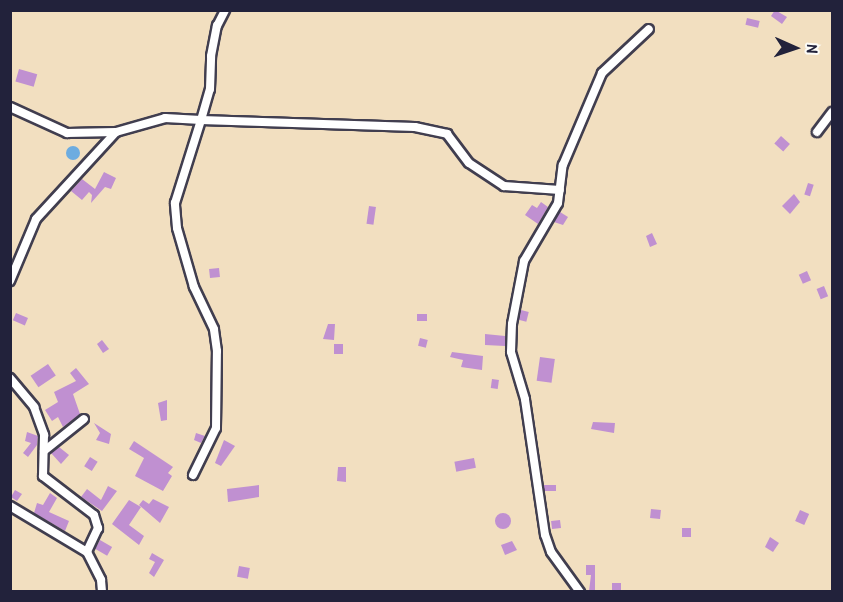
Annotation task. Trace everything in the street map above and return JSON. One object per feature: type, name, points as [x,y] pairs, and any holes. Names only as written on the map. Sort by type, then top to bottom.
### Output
[{"type":"street","points":[[193,476],[216,428],[217,351],[214,329],[194,287],[177,228],[175,203],[210,89],[211,56],[217,27],[225,10]]},
{"type":"street","points":[[580,591],[551,552],[545,535],[525,399],[511,352],[521,270],[534,239],[558,203],[563,165],[602,73],[649,28]]},
{"type":"street","points":[[10,107],[67,133],[116,132],[165,118],[416,127],[447,134],[469,163],[504,186],[560,190]]},
{"type":"street","points":[[817,132],[832,112]]},
{"type":"street","points":[[10,281],[36,219],[116,132]]},
{"type":"street","points":[[10,378],[34,407],[44,435],[43,476],[94,515],[98,528],[87,552]]},
{"type":"street","points":[[44,451],[84,419]]},
{"type":"street","points":[[10,506],[87,552],[101,580],[102,591]]},
{"type":"water","points":[[73,146],[78,148],[80,153],[78,158],[73,160],[68,158],[66,153],[68,148]]},
{"type":"building","points":[[775,10],[787,17],[782,24],[771,16]]},
{"type":"building","points":[[747,18],[760,21],[758,28],[745,25]]},
{"type":"building","points":[[19,69],[37,74],[34,87],[15,81]]},
{"type":"building","points":[[781,136],[790,144],[783,151],[774,143]]},
{"type":"building","points":[[104,172],[116,178],[111,189],[105,187],[91,203],[92,195],[89,192],[82,200],[71,191],[82,179],[95,189]]},
{"type":"building","points":[[808,183],[814,185],[810,196],[804,194]]},
{"type":"building","points":[[794,194],[800,202],[790,214],[782,206]]},
{"type":"building","points":[[541,202],[548,207],[538,224],[525,215],[532,205],[537,208]]},
{"type":"building","points":[[369,206],[376,207],[373,225],[366,224]]},
{"type":"building","points":[[560,212],[568,217],[563,225],[554,222]]},
{"type":"building","points":[[652,233],[657,244],[650,247],[646,236]]},
{"type":"building","points":[[219,268],[220,277],[210,278],[209,269]]},
{"type":"building","points":[[807,271],[811,280],[803,284],[799,275]]},
{"type":"building","points":[[824,286],[828,296],[821,299],[817,289]]},
{"type":"building","points":[[521,310],[529,312],[526,322],[519,320]]},
{"type":"building","points":[[16,313],[28,318],[25,325],[13,320]]},
{"type":"building","points":[[417,314],[427,314],[427,321],[417,321]]},
{"type":"building","points":[[328,324],[335,324],[334,340],[323,339]]},
{"type":"building","points":[[485,334],[505,336],[505,346],[485,345]]},
{"type":"building","points":[[420,338],[428,340],[426,348],[418,346]]},
{"type":"building","points":[[102,340],[109,349],[103,353],[97,344]]},
{"type":"building","points":[[334,344],[343,344],[343,354],[334,354]]},
{"type":"building","points":[[452,352],[483,356],[482,370],[461,367],[463,360],[450,357]]},
{"type":"building","points":[[540,357],[555,359],[552,383],[537,381]]},
{"type":"building","points":[[48,364],[56,376],[38,387],[31,376]]},
{"type":"building","points":[[76,368],[89,384],[73,394],[80,414],[63,427],[58,417],[52,421],[45,410],[58,402],[54,392],[76,381],[70,373]]},
{"type":"building","points":[[492,379],[499,380],[498,389],[491,388]]},
{"type":"building","points":[[167,400],[167,420],[161,421],[158,403]]},
{"type":"building","points":[[593,422],[615,423],[614,433],[591,429]]},
{"type":"building","points":[[94,423],[111,434],[109,444],[96,440],[100,433]]},
{"type":"building","points":[[27,432],[38,436],[37,445],[28,457],[23,453],[31,443],[25,441]]},
{"type":"building","points":[[196,433],[205,436],[201,443],[194,440]]},
{"type":"building","points":[[224,440],[235,446],[221,466],[215,463]]},
{"type":"building","points":[[134,441],[173,467],[168,473],[172,476],[163,491],[135,476],[144,458],[129,449]]},
{"type":"building","points":[[59,447],[69,455],[61,464],[51,453]]},
{"type":"building","points":[[90,457],[98,462],[92,471],[84,466]]},
{"type":"building","points":[[474,458],[476,468],[456,472],[454,462]]},
{"type":"building","points":[[338,467],[346,467],[346,482],[337,481]]},
{"type":"building","points":[[259,485],[259,497],[228,502],[227,489]]},
{"type":"building","points":[[544,485],[556,485],[556,491],[544,491]]},
{"type":"building","points":[[108,486],[117,491],[102,511],[81,497],[87,489],[101,500]]},
{"type":"building","points":[[15,490],[22,494],[17,501],[11,497]]},
{"type":"building","points":[[50,493],[57,498],[49,512],[69,521],[65,531],[34,513],[37,503],[43,505]]},
{"type":"building","points":[[153,499],[169,507],[160,523],[139,505],[143,500],[149,504]]},
{"type":"building","points":[[129,500],[141,507],[129,525],[144,536],[139,545],[112,524]]},
{"type":"building","points":[[651,509],[661,510],[660,519],[650,518]]},
{"type":"building","points":[[800,510],[809,514],[804,525],[795,521]]},
{"type":"building","points":[[503,513],[511,521],[503,529],[495,521]]},
{"type":"building","points":[[560,520],[561,528],[552,529],[551,521]]},
{"type":"building","points":[[682,528],[691,528],[691,537],[682,537]]},
{"type":"building","points":[[770,537],[779,543],[773,552],[765,547]]},
{"type":"building","points":[[100,540],[112,547],[107,556],[95,549]]},
{"type":"building","points":[[512,541],[517,550],[505,555],[501,545]]},
{"type":"building","points":[[152,553],[164,560],[154,577],[149,573],[155,562],[149,559]]},
{"type":"building","points":[[586,565],[595,565],[595,591],[589,591],[591,575],[586,575]]},
{"type":"building","points":[[239,566],[250,568],[248,579],[237,577]]},
{"type":"building","points":[[612,583],[621,583],[621,591],[612,591]]}]
